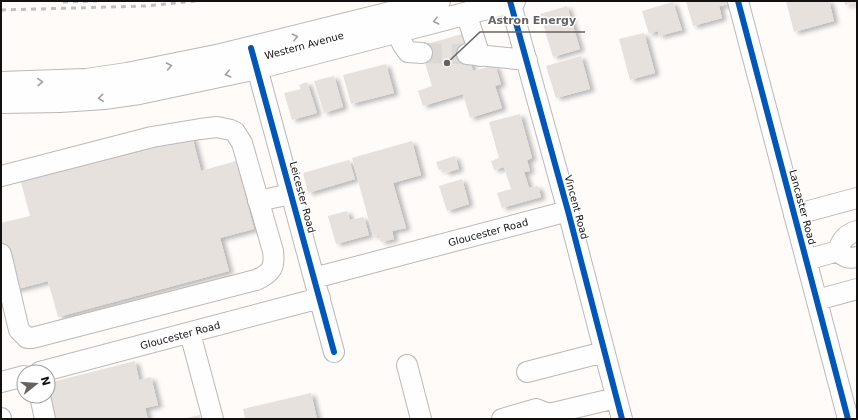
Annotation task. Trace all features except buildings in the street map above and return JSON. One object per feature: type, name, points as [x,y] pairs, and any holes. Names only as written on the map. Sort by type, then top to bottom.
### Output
[{"type":"main road","name":"Western Avenue","points":[[1,102],[60,101],[111,97],[147,92],[439,1]]},
{"type":"main road","name":"Western Avenue","points":[[1,83],[86,80],[127,74],[220,55],[254,58],[396,31],[512,1]]},
{"type":"street","name":"Vincent Road","points":[[512,1],[622,419]]},
{"type":"street","name":"Lancaster Road","points":[[738,1],[848,419]]},
{"type":"street","points":[[466,13],[474,55],[527,60]]},
{"type":"street","points":[[396,31],[402,45],[408,52],[422,53]]},
{"type":"street","name":"Leicester Road","points":[[254,58],[334,352]]},
{"type":"street","points":[[1,176],[158,136],[184,131],[223,127],[235,132],[242,143],[273,251],[274,261],[272,269],[263,277],[239,285],[32,338],[27,338],[18,330],[2,260]]},
{"type":"street","points":[[258,201],[291,194]]},
{"type":"street","points":[[794,215],[857,198]]},
{"type":"street","name":"Gloucester Road","points":[[314,278],[568,211]]},
{"type":"street","points":[[838,251],[843,239],[857,231]]},
{"type":"street","points":[[806,260],[838,251]]},
{"type":"street","points":[[838,251],[843,256],[848,258],[857,257]]},
{"type":"street","points":[[817,300],[857,289]]},
{"type":"street","name":"Gloucester Road","points":[[56,368],[320,298]]},
{"type":"street","points":[[190,333],[213,419]]},
{"type":"street","points":[[527,372],[604,352]]},
{"type":"street","points":[[407,365],[421,419]]},
{"type":"street","points":[[1,382],[16,378]]},
{"type":"street","points":[[502,419],[536,409],[549,414],[616,398]]},
{"type":"street","points":[[42,404],[45,419]]},
{"type":"tunnel","points":[[422,53],[467,54]]},
{"type":"railway","points":[[63,2],[97,1]]},
{"type":"railway","points":[[1,10],[145,6],[197,1]]},
{"type":"cycle path","points":[[510,1],[568,211],[622,419]]},
{"type":"cycle path","points":[[738,1],[848,419]]},
{"type":"cycle path","points":[[251,48],[334,352]]},
{"type":"place","name":"Astron Energy","points":[[447,63]]}]
